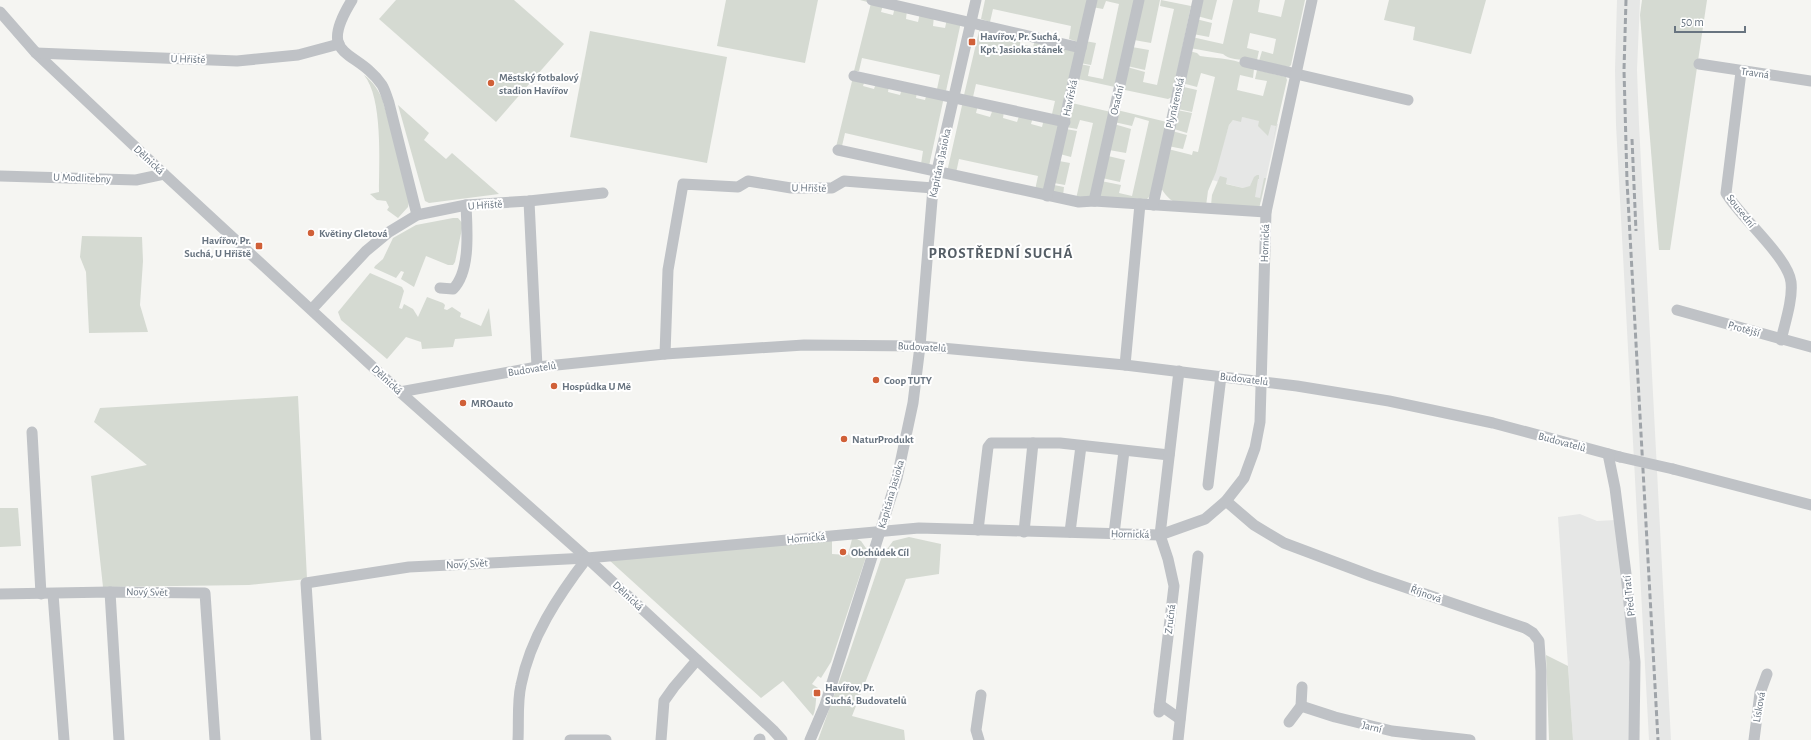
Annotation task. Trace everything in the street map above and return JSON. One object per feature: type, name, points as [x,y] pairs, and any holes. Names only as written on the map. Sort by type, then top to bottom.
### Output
[{"type":"street","points":[[352,0],[342,17],[337,32],[339,44],[348,56],[368,71],[382,86],[389,102],[417,215]]},
{"type":"street","points":[[872,0],[1081,48]]},
{"type":"street","name":"Kapitána Jasioka","points":[[810,740],[825,705],[899,471],[912,405],[920,346],[934,188],[976,0]]},
{"type":"street","name":"Havířská","points":[[1047,196],[1092,0]]},
{"type":"street","name":"Osadní","points":[[1094,201],[1139,0]]},
{"type":"street","name":"Plynárenská","points":[[1153,205],[1198,0]]},
{"type":"street","name":"Hornická","points":[[586,558],[919,528],[1160,535],[1205,519],[1226,501],[1244,478],[1256,448],[1260,422],[1266,212],[1312,0]]},
{"type":"street","name":"Dělnická","points":[[0,12],[36,53],[164,174],[312,309],[400,392],[586,558],[773,730],[782,740]]},
{"type":"street","name":"U Hřiště","points":[[36,53],[237,61],[298,55],[339,44]]},
{"type":"street","points":[[1245,62],[1408,100]]},
{"type":"street","name":"Travná","points":[[1699,64],[1741,72],[1811,82]]},
{"type":"street","name":"Sousední","points":[[1741,72],[1726,193],[1779,258],[1790,277],[1791,291],[1781,340]]},
{"type":"street","points":[[854,76],[1065,122]]},
{"type":"street","points":[[838,150],[1079,202],[1094,201],[1266,212]]},
{"type":"street","name":"U Modlitebny","points":[[0,176],[136,180],[164,174]]},
{"type":"street","name":"U Hřiště","points":[[665,354],[668,270],[684,184],[738,187],[748,181],[791,188],[832,188],[844,181],[934,188]]},
{"type":"street","name":"U Hřiště","points":[[312,309],[366,251],[389,232],[417,215],[466,205],[529,201],[603,193]]},
{"type":"street","points":[[529,201],[537,367]]},
{"type":"street","points":[[1125,365],[1140,204]]},
{"type":"street","points":[[440,288],[453,289],[458,284],[461,277],[467,253],[466,205]]},
{"type":"street","name":"Protější","points":[[1676,310],[1811,348]]},
{"type":"street","name":"Budovatelů","points":[[400,392],[537,367],[665,354],[804,345],[920,346],[1179,371],[1261,381],[1389,401],[1493,423],[1608,454],[1673,469],[1811,505]]},
{"type":"street","points":[[1160,535],[1179,371]]},
{"type":"street","points":[[1208,485],[1221,376]]},
{"type":"street","points":[[32,432],[41,594]]},
{"type":"street","points":[[978,530],[989,445],[995,443],[1033,443],[1081,446],[1169,455]]},
{"type":"street","points":[[1024,532],[1033,443]]},
{"type":"street","points":[[1070,532],[1081,446]]},
{"type":"street","points":[[1114,534],[1124,450]]},
{"type":"street","name":"Před Tratí","points":[[1608,454],[1615,488],[1635,662],[1634,740]]},
{"type":"street","name":"Říjnová","points":[[1226,501],[1254,525],[1284,543],[1372,576],[1525,628],[1533,633],[1539,641],[1541,664],[1541,740]]},
{"type":"street","name":"Zručná","points":[[1160,535],[1168,559],[1174,586],[1159,709],[1180,719]]},
{"type":"street","name":"Zručná","points":[[1178,740],[1198,556]]},
{"type":"street","points":[[518,740],[520,686],[537,635],[564,587],[586,558]]},
{"type":"street","name":"Nový Svět","points":[[316,740],[306,583],[409,567],[586,558]]},
{"type":"street","name":"Nový Svět","points":[[0,594],[110,592],[205,593],[215,740]]},
{"type":"street","name":"Nový Svět","points":[[110,592],[119,740]]},
{"type":"street","points":[[53,594],[64,740]]},
{"type":"street","points":[[661,740],[664,701],[697,660]]},
{"type":"street","name":"Lísková","points":[[1754,740],[1760,693],[1767,674]]},
{"type":"street","points":[[1289,722],[1301,706],[1302,687]]},
{"type":"street","points":[[979,740],[976,730],[981,695]]},
{"type":"street","name":"Jarní","points":[[1301,706],[1335,717],[1392,731],[1470,740]]},
{"type":"street","points":[[570,740],[606,740]]},
{"type":"shaded area","name":"Městský fotbalový stadion Havířov","points":[[396,0],[514,0],[564,44],[496,122],[379,19]]},
{"type":"shaded area","points":[[726,0],[818,0],[805,63],[717,46]]},
{"type":"shaded area","points":[[860,0],[872,0],[883,5],[881,12],[893,15],[895,7],[907,10],[906,19],[918,22],[920,13],[934,16],[933,26],[945,28],[947,19],[961,22],[946,91],[937,89],[940,75],[862,58],[859,71],[854,71],[871,3]]},
{"type":"shaded area","points":[[985,0],[1087,0],[1078,42],[1069,39],[1071,26],[993,9],[990,22],[981,19]]},
{"type":"shaded area","points":[[1094,0],[1136,0],[1115,87],[1078,79],[1080,64],[1090,66],[1088,76],[1103,79],[1119,4],[1106,1],[1103,9],[1092,7]]},
{"type":"shaded area","points":[[1143,0],[1160,0],[1151,43],[1134,40]]},
{"type":"shaded area","points":[[1161,0],[1191,6],[1172,97],[1168,99],[1125,90],[1123,87],[1127,67],[1145,72],[1143,82],[1157,85],[1174,9],[1160,6]]},
{"type":"shaded area","points":[[1201,0],[1217,0],[1212,20],[1197,16]]},
{"type":"shaded area","points":[[1233,0],[1260,0],[1258,12],[1281,17],[1285,0],[1305,0],[1291,65],[1289,67],[1259,61],[1262,51],[1273,54],[1276,39],[1250,33],[1247,48],[1259,51],[1257,60],[1234,59],[1223,54],[1190,48],[1192,37],[1223,44]]},
{"type":"shaded area","points":[[1389,0],[1486,0],[1471,54],[1413,40],[1415,27],[1384,20]]},
{"type":"shaded area","points":[[1617,0],[1640,0],[1637,70],[1639,124],[1671,740],[1649,740],[1616,125],[1615,70]]},
{"type":"shaded area","points":[[1642,0],[1707,0],[1670,250],[1659,250],[1640,15]]},
{"type":"shaded area","points":[[1196,19],[1212,23],[1209,37],[1193,34]]},
{"type":"shaded area","points":[[980,27],[999,32],[997,38],[1008,40],[1010,34],[1021,36],[1020,44],[1033,47],[1035,40],[1047,43],[1045,51],[1061,55],[1063,46],[1077,49],[1060,116],[1052,114],[1055,101],[976,84],[973,97],[964,95]]},
{"type":"shaded area","points":[[590,31],[727,57],[707,163],[570,137]]},
{"type":"shaded area","points":[[1085,41],[1096,43],[1091,65],[1080,63]]},
{"type":"shaded area","points":[[1132,47],[1149,50],[1145,70],[1127,66]]},
{"type":"shaded area","points":[[1189,51],[1197,53],[1200,56],[1235,61],[1248,65],[1254,69],[1253,78],[1240,75],[1237,90],[1263,96],[1267,81],[1255,79],[1257,70],[1286,77],[1287,80],[1273,141],[1276,126],[1271,125],[1268,136],[1258,126],[1259,121],[1242,117],[1241,122],[1233,120],[1229,125],[1216,172],[1208,191],[1206,206],[1186,205],[1175,202],[1166,195],[1161,188],[1168,149],[1192,155],[1193,151],[1198,152],[1215,77],[1201,73],[1197,87],[1182,83]]},
{"type":"shaded area","points":[[364,75],[374,85],[382,98],[410,196],[408,207],[398,218],[387,210],[389,207],[386,201],[377,200],[370,194],[379,192],[379,131],[374,99],[370,85]]},
{"type":"shaded area","points":[[853,77],[865,80],[863,86],[874,89],[876,83],[889,86],[888,92],[900,95],[902,89],[917,92],[916,98],[925,100],[927,93],[944,97],[929,166],[921,164],[923,151],[845,133],[842,146],[836,147]]},
{"type":"shaded area","points":[[1184,87],[1197,90],[1192,112],[1178,109]]},
{"type":"shaded area","points":[[963,101],[978,105],[976,113],[990,117],[993,109],[1004,111],[1003,118],[1017,122],[1020,113],[1033,117],[1031,124],[1042,127],[1044,119],[1059,126],[1044,189],[1035,190],[1038,176],[959,159],[956,173],[947,172]]},
{"type":"shaded area","points":[[1072,103],[1111,112],[1094,190],[1091,197],[1087,199],[1077,200],[1055,196],[1052,194],[1054,185],[1064,187],[1063,196],[1076,199],[1093,123],[1080,120],[1077,129],[1066,127]]},
{"type":"shaded area","points":[[398,105],[429,133],[424,140],[446,159],[452,153],[499,194],[429,203],[425,201]]},
{"type":"shaded area","points":[[1117,110],[1167,122],[1150,196],[1147,199],[1099,197],[1101,181],[1121,185],[1119,193],[1132,196],[1149,121],[1135,117],[1132,126],[1114,122]]},
{"type":"shaded area","points":[[1177,110],[1192,113],[1187,133],[1174,129]]},
{"type":"shaded area","points":[[1242,117],[1278,124],[1261,202],[1251,199],[1243,188],[1212,180],[1229,125],[1233,120]]},
{"type":"shaded area","points":[[1114,124],[1131,129],[1126,153],[1109,150]]},
{"type":"shaded area","points":[[1066,129],[1077,131],[1071,157],[1060,154]]},
{"type":"shaded area","points":[[1172,131],[1187,135],[1183,149],[1168,146]]},
{"type":"shaded area","points":[[1108,156],[1125,160],[1120,182],[1102,178]]},
{"type":"shaded area","points":[[1059,161],[1070,163],[1065,185],[1054,183]]},
{"type":"shaded area","points":[[1259,175],[1259,179],[1255,197],[1260,198],[1264,178],[1266,178],[1259,209],[1211,205],[1212,195],[1220,176],[1227,178],[1226,184],[1243,188],[1250,186],[1254,177]]},
{"type":"shaded area","points":[[458,218],[463,224],[455,262],[453,265],[448,265],[426,256],[414,287],[401,279],[404,272],[401,271],[396,278],[374,268],[383,259],[393,238],[416,225]]},
{"type":"shaded area","points":[[82,236],[142,237],[143,261],[140,305],[148,332],[89,333],[86,272],[80,257]]},
{"type":"shaded area","points":[[370,273],[402,287],[404,291],[399,308],[402,309],[404,304],[413,309],[418,317],[427,297],[443,303],[445,305],[444,309],[447,310],[452,307],[461,313],[460,317],[481,326],[489,308],[492,336],[455,339],[453,347],[422,349],[421,342],[406,337],[387,359],[341,320],[338,312]]},
{"type":"shaded area","points":[[298,396],[307,579],[249,585],[103,587],[91,476],[147,465],[94,422],[100,408]]},
{"type":"shaded area","points":[[0,508],[18,508],[21,546],[0,547]]},
{"type":"shaded area","points":[[1580,514],[1597,521],[1616,520],[1630,665],[1631,740],[1573,740],[1558,517]]},
{"type":"shaded area","points":[[909,537],[941,544],[939,574],[906,579],[852,716],[904,730],[905,740],[818,740],[882,556],[893,541]]},
{"type":"shaded area","points":[[855,538],[861,541],[868,551],[831,662],[821,678],[818,676],[812,684],[818,688],[813,716],[783,681],[761,698],[609,560],[832,540],[832,554],[848,555],[852,539]]},
{"type":"shaded area","points":[[1546,655],[1568,666],[1573,740],[1549,740]]},
{"type":"railway","points":[[1626,0],[1624,70],[1627,181],[1658,740]]},
{"type":"railway","points":[[1632,139],[1636,231]]},
{"type":"place","name":"Havířov, Pr. Suchá, Kpt. Jasioka stánek","points":[[972,42]]},
{"type":"place","name":"Městský fotbalový stadion Havířov","points":[[491,83]]},
{"type":"place","name":"Květiny Gletová","points":[[311,233]]},
{"type":"place","name":"Havířov, Pr. Suchá, U Hřiště","points":[[259,246]]},
{"type":"place","name":"Coop TUTY","points":[[876,380]]},
{"type":"place","name":"Hospůdka U Mě","points":[[554,386]]},
{"type":"place","name":"MROauto","points":[[463,403]]},
{"type":"place","name":"NaturProdukt","points":[[844,439]]},
{"type":"place","name":"Obchůdek Cíl","points":[[843,552]]},
{"type":"place","name":"Havířov, Pr. Suchá, Budovatelů","points":[[817,693]]},
{"type":"district","name":"PROSTŘEDNÍ SUCHÁ","points":[[1001,253]]}]
